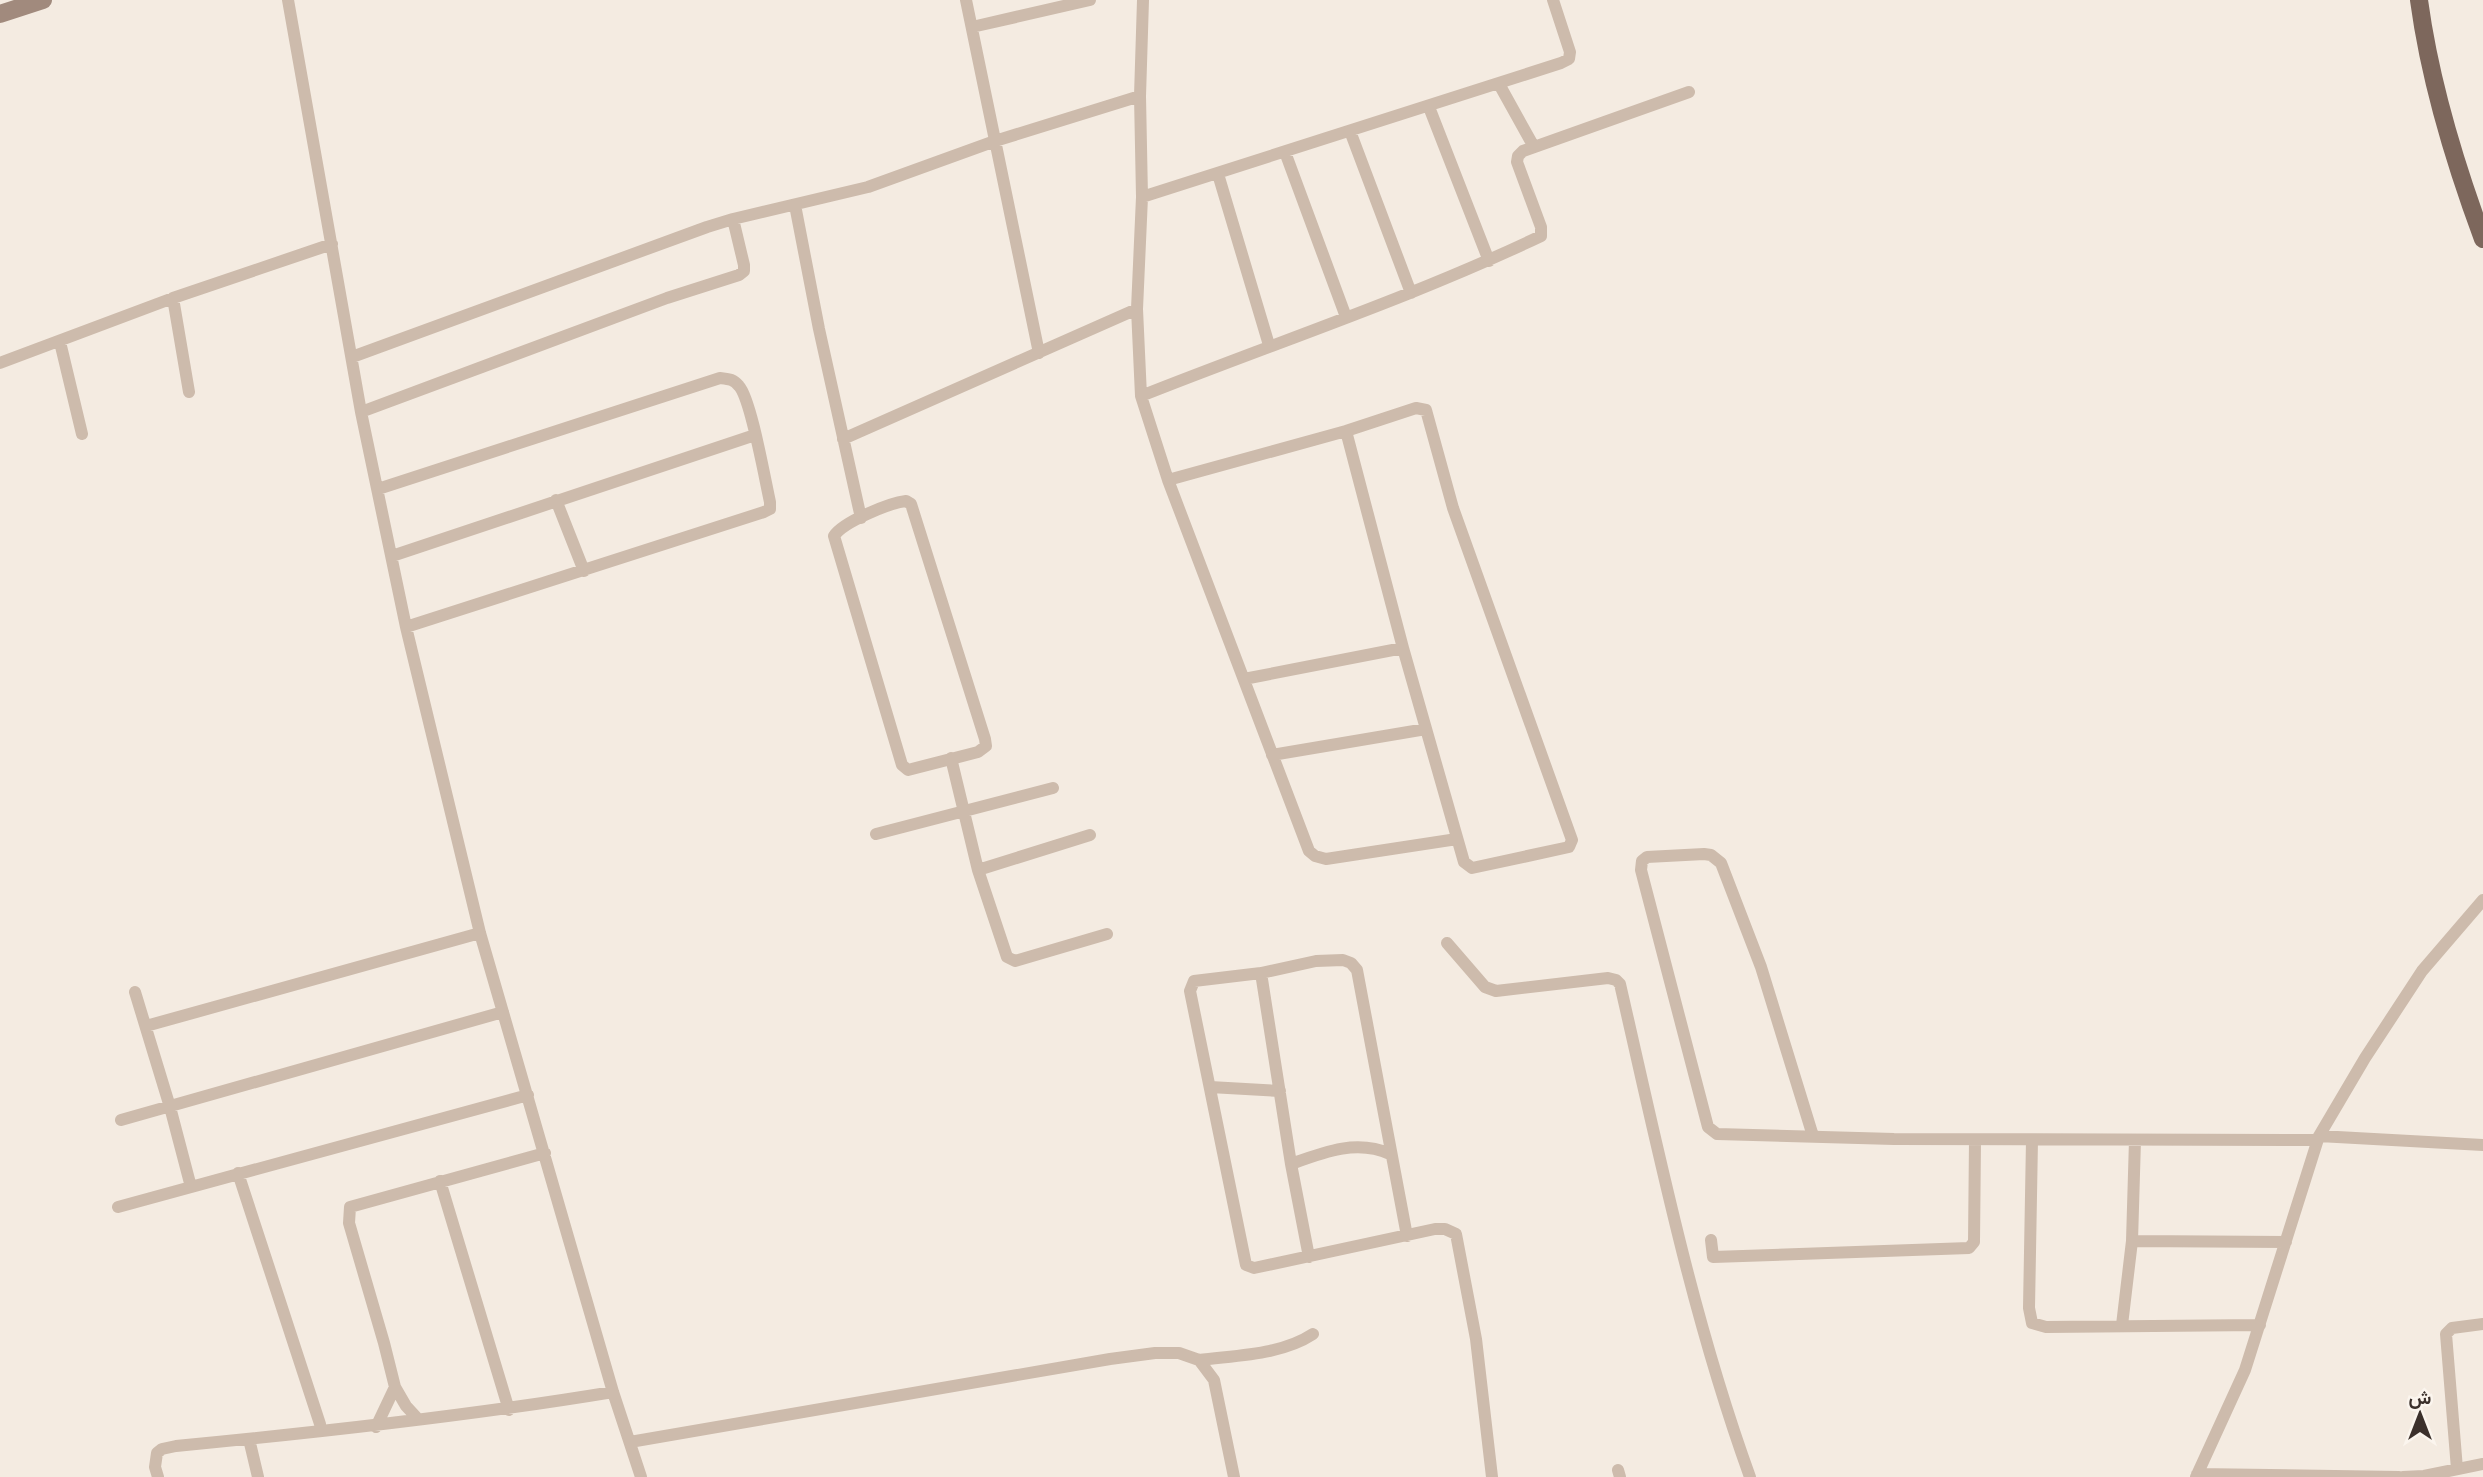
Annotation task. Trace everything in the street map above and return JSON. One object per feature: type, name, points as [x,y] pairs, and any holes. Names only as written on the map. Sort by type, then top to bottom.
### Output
[{"type":"main road","points":[[0,14],[43,0]]},
{"type":"main road","points":[[2419,0],[2430,66],[2440,104],[2483,239]]},
{"type":"street","points":[[288,0],[360,411],[406,627],[480,933],[640,1477]]},
{"type":"street","points":[[966,0],[1039,353]]},
{"type":"street","points":[[972,27],[1090,0]]},
{"type":"street","points":[[1143,0],[1140,96],[1142,197],[1137,309],[1141,396],[1168,480],[1309,850],[1315,856],[1326,859],[1457,839]]},
{"type":"street","points":[[1142,197],[1429,107],[1569,59],[1570,52],[1553,0]]},
{"type":"street","points":[[1499,84],[1535,147]]},
{"type":"street","points":[[1141,396],[1411,293],[1541,236],[1541,227],[1517,162],[1523,150],[1689,92]]},
{"type":"street","points":[[352,357],[652,246],[733,219],[868,187],[995,141],[1140,96]]},
{"type":"street","points":[[1429,107],[1489,261]]},
{"type":"street","points":[[1350,131],[1411,293]]},
{"type":"street","points":[[1284,152],[1346,317]]},
{"type":"street","points":[[1218,174],[1269,345]]},
{"type":"street","points":[[795,205],[861,518]]},
{"type":"street","points":[[360,411],[667,298],[739,275],[744,271],[744,265],[733,219]]},
{"type":"street","points":[[0,363],[173,298],[332,244]]},
{"type":"street","points":[[173,298],[189,392]]},
{"type":"street","points":[[843,439],[1137,309]]},
{"type":"street","points":[[60,342],[82,434]]},
{"type":"street","points":[[377,489],[720,378],[731,379],[741,388],[755,435],[770,509],[406,627]]},
{"type":"street","points":[[1168,480],[1346,431],[1416,408],[1426,410],[1453,508],[1572,840],[1569,847],[1472,868],[1464,862],[1403,648],[1346,431]]},
{"type":"street","points":[[392,556],[755,435]]},
{"type":"street","points":[[556,500],[584,571]]},
{"type":"street","points":[[898,502],[911,504],[985,739],[986,746],[981,751],[908,770],[902,765],[834,536],[838,530],[861,518],[898,502]]},
{"type":"street","points":[[1244,679],[1403,648]]},
{"type":"street","points":[[1272,755],[1426,729]]},
{"type":"street","points":[[951,758],[978,870],[1007,957],[1015,961],[1107,934]]},
{"type":"street","points":[[876,834],[1053,788]]},
{"type":"street","points":[[978,870],[1090,835]]},
{"type":"street","points":[[1813,1136],[1760,967],[1721,863],[1712,855],[1704,854],[1647,857],[1642,861],[1640,870],[1708,1127],[1717,1135],[1975,1140],[2318,1138],[2483,1144]]},
{"type":"street","points":[[2483,900],[2423,971],[2365,1058],[2318,1138],[2245,1370],[2197,1476],[2401,1477],[2436,1475],[2483,1464]]},
{"type":"street","points":[[146,1026],[480,933]]},
{"type":"street","points":[[1447,943],[1489,990],[1608,978],[1620,984],[1684,1260],[1716,1377],[1750,1477]]},
{"type":"street","points":[[1406,1236],[1357,970],[1351,963],[1343,960],[1316,961],[1261,973],[1194,981],[1190,991],[1246,1265],[1254,1268],[1309,1257],[1406,1236],[1435,1229],[1445,1229],[1456,1234],[1476,1339],[1492,1477]]},
{"type":"street","points":[[1261,973],[1291,1164],[1309,1257]]},
{"type":"street","points":[[135,992],[191,1187]]},
{"type":"street","points":[[121,1120],[503,1012]]},
{"type":"street","points":[[1210,1087],[1280,1091]]},
{"type":"street","points":[[118,1207],[528,1095]]},
{"type":"street","points":[[1711,1240],[1713,1257],[1969,1248],[1974,1242],[1975,1140]]},
{"type":"street","points":[[2032,1140],[2030,1318],[2036,1326],[2260,1325]]},
{"type":"street","points":[[2122,1325],[2132,1241],[2135,1140]]},
{"type":"street","points":[[1291,1164],[1357,1146],[1377,1148],[1390,1154]]},
{"type":"street","points":[[418,1419],[406,1406],[395,1387],[349,1223],[350,1207],[545,1153]]},
{"type":"street","points":[[238,1173],[320,1424]]},
{"type":"street","points":[[440,1181],[509,1410]]},
{"type":"street","points":[[2132,1241],[2286,1242]]},
{"type":"street","points":[[2457,1469],[2446,1335],[2452,1328],[2483,1324]]},
{"type":"street","points":[[630,1441],[1110,1359],[1179,1353],[1199,1360],[1284,1348],[1298,1344],[1313,1334]]},
{"type":"street","points":[[1199,1360],[1214,1380],[1234,1477]]},
{"type":"street","points":[[376,1427],[395,1387]]},
{"type":"street","points":[[158,1477],[155,1458],[162,1449],[376,1427],[418,1419],[509,1410],[613,1392]]},
{"type":"street","points":[[249,1439],[258,1477]]}]
